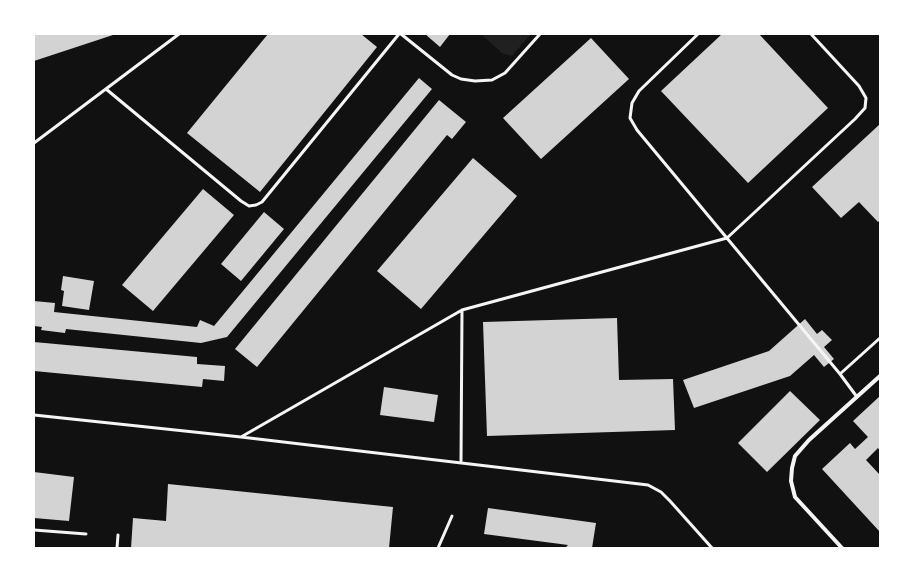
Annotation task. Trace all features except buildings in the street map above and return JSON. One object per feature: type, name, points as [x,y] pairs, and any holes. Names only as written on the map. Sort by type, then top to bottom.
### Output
[{"type":"street","points":[[842,548],[795,497],[791,481],[792,468],[795,456],[809,440],[880,376]]},
{"type":"lane","points":[[34,143],[179,34]]},
{"type":"lane","points":[[106,89],[249,206],[262,202],[400,34],[452,75],[461,79],[475,81],[492,80],[504,73],[540,34]]},
{"type":"lane","points":[[698,34],[640,91],[632,103],[630,118],[637,130],[840,374],[857,397]]},
{"type":"lane","points":[[241,437],[462,310],[727,238],[856,120],[865,108],[866,98],[859,86],[811,34]]},
{"type":"lane","points":[[461,462],[462,310]]},
{"type":"lane","points":[[840,374],[880,338]]},
{"type":"lane","points":[[34,415],[461,462],[648,485],[661,492],[712,548]]},
{"type":"lane","points":[[438,548],[452,516]]},
{"type":"lane","points":[[34,530],[86,534]]},
{"type":"lane","points":[[117,548],[118,535]]},
{"type":"shaded area","points":[[481,34],[531,34],[512,56],[502,53]]}]
